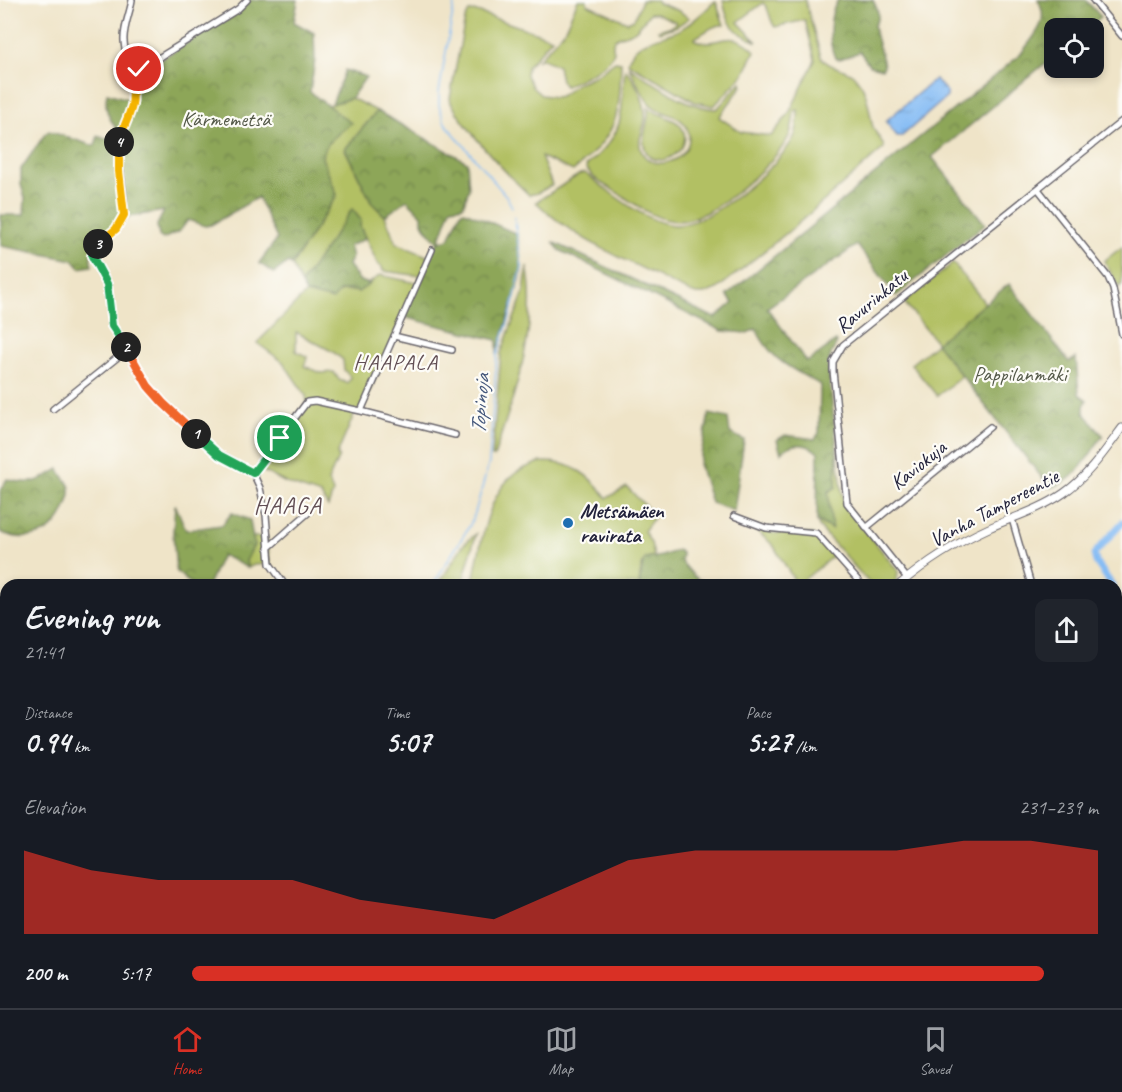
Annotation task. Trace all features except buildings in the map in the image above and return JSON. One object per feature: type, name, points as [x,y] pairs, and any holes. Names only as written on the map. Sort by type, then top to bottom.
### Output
[{"type":"main road","name":"Vanha Tampereentie","points":[[907,578],[953,546],[1047,503],[1071,487],[1090,470],[1122,428]]},
{"type":"street","points":[[132,0],[124,40],[131,75],[132,105],[121,131],[119,143],[119,171],[124,215],[116,229],[98,244],[92,256],[107,284],[112,326],[128,349],[148,386],[214,451],[253,473],[264,500],[270,564],[281,579]]},
{"type":"street","points":[[131,75],[238,9],[247,0]]},
{"type":"street","points":[[1093,0],[1122,36]]},
{"type":"street","name":"Ravurinkatu","points":[[907,578],[847,503],[833,371],[836,353],[865,326],[1122,121]]},
{"type":"street","points":[[1038,189],[1108,277],[1113,289],[1122,334]]},
{"type":"street","points":[[361,411],[432,250]]},
{"type":"street","points":[[394,336],[452,350]]},
{"type":"street","points":[[53,409],[128,349]]},
{"type":"street","points":[[253,473],[307,402],[315,401],[361,411],[455,435]]},
{"type":"street","name":"Kaviokuja","points":[[866,528],[990,427]]},
{"type":"street","points":[[268,548],[309,512]]},
{"type":"street","points":[[734,516],[766,528],[816,533],[857,579]]},
{"type":"street","points":[[1012,519],[1028,579]]},
{"type":"green space","name":"Kärmemetsä","points":[[250,0],[298,0],[294,22],[314,33],[315,60],[310,92],[351,123],[329,143],[322,158],[337,195],[292,265],[287,263],[274,273],[259,263],[277,239],[258,197],[211,225],[205,226],[188,220],[180,231],[163,239],[159,236],[157,225],[164,211],[121,218],[95,245],[91,258],[92,266],[80,268],[73,260],[1,246],[1,215],[24,215],[25,198],[21,185],[21,169],[45,134],[49,131],[91,145],[95,145],[98,136],[105,139],[113,137],[116,128],[107,112],[107,93],[135,101],[134,80],[137,74],[242,9]]},
{"type":"green space","points":[[578,0],[587,0],[587,4],[627,22],[634,19],[642,0],[657,0],[658,3],[679,11],[689,18],[677,26],[660,32],[658,30],[672,26],[676,22],[656,13],[650,13],[634,31],[615,39],[614,52],[605,64],[565,86],[561,81],[558,66],[541,58],[537,61],[564,31]]},
{"type":"green space","points":[[723,0],[805,0],[821,57],[829,64],[849,72],[858,80],[865,93],[873,127],[884,148],[793,228],[717,289],[704,294],[696,294],[590,242],[562,224],[536,202],[585,173],[616,197],[652,219],[675,225],[689,223],[724,206],[774,164],[795,134],[798,110],[794,111],[788,138],[769,162],[723,202],[691,219],[670,220],[648,212],[596,179],[586,166],[600,153],[616,132],[621,111],[625,69],[636,85],[644,106],[645,119],[640,142],[641,150],[646,158],[662,163],[671,161],[679,157],[689,141],[688,131],[681,120],[649,103],[629,67],[671,94],[705,108],[717,109],[741,82],[742,86],[719,117],[741,132],[771,136],[788,115],[815,60],[805,20],[775,27],[763,3],[738,22],[757,42],[733,27],[729,22]]},
{"type":"green space","points":[[838,0],[873,0],[878,13],[878,19],[874,25],[884,66],[882,69],[870,66],[860,52],[840,59],[835,58],[830,29],[832,13]]},
{"type":"green space","points":[[1038,0],[1086,0],[1101,17],[1044,18],[1044,64],[932,157],[985,224],[896,296],[857,245],[767,308],[807,362],[836,341],[837,343],[828,366],[837,448],[836,487],[828,492],[832,529],[817,521],[818,453],[804,445],[794,445],[781,453],[777,440],[785,435],[815,439],[819,433],[820,385],[775,356],[756,329],[747,333],[722,331],[559,250],[553,242],[715,318],[733,303],[727,295],[1020,55],[1039,29],[1041,8]]},
{"type":"green space","points":[[716,2],[724,25],[709,29],[695,40],[711,42],[731,38],[746,43],[755,51],[744,74],[714,106],[695,102],[628,63],[635,49],[642,44],[681,29]]},
{"type":"green space","points":[[474,11],[552,38],[527,67],[526,75],[533,88],[541,95],[560,96],[615,61],[621,62],[617,112],[607,135],[588,158],[573,171],[541,157],[552,185],[538,193],[529,195],[508,174],[477,140],[451,103],[450,98],[465,19],[469,12]]},
{"type":"green space","points":[[345,70],[366,77],[351,98],[332,104]]},
{"type":"green space","points":[[351,98],[377,111],[345,149],[372,203],[385,216],[396,243],[429,257],[421,276],[383,271],[360,226],[334,237],[301,284],[292,265],[337,195],[322,158],[323,153],[329,143],[350,123],[327,105]]},
{"type":"green space","points":[[648,108],[678,123],[684,134],[681,149],[667,159],[653,158],[645,148],[644,137]]},
{"type":"green space","points":[[377,111],[467,162],[469,189],[463,206],[451,208],[439,242],[449,239],[461,212],[465,211],[517,234],[522,267],[497,355],[497,340],[403,317],[432,250],[438,243],[422,223],[422,215],[407,200],[385,216],[372,203],[345,149]]},
{"type":"green space","points":[[352,209],[361,220],[360,226],[365,239],[349,246],[352,257],[348,265],[360,281],[370,284],[358,292],[340,291],[333,300],[306,293],[301,284]]},
{"type":"green space","points":[[1122,247],[1122,284],[1119,287],[1104,261]]},
{"type":"green space","points":[[953,263],[985,303],[937,343],[904,302]]},
{"type":"green space","points":[[527,266],[530,314],[527,338],[516,387],[494,457],[492,457],[501,353],[524,292]]},
{"type":"green space","points":[[380,275],[417,283],[361,411],[356,410],[337,455],[339,456],[328,481],[333,492],[328,507],[321,495],[286,483],[257,468],[307,402],[306,396],[283,362],[257,343],[306,293],[320,295],[344,291],[358,292]],"holes":[[[296,332],[343,360],[344,370],[351,378],[347,383],[339,380],[334,372],[321,373],[304,366],[308,357],[296,351]]]},
{"type":"green space","name":"Pappilanmäki","points":[[1009,284],[1069,362],[1076,358],[1079,394],[1087,400],[1084,413],[1103,435],[1074,474],[1059,485],[1050,488],[936,343]]},
{"type":"green space","points":[[937,343],[962,376],[937,396],[911,364]]},
{"type":"green space","points":[[709,414],[728,418],[730,433],[744,440],[734,511],[711,503],[699,464]]},
{"type":"green space","points":[[837,448],[843,499],[846,506],[898,571],[897,579],[866,579],[819,527],[817,521],[831,529],[828,492],[836,487]]},
{"type":"green space","name":"Metsämäen ravirata","points":[[541,462],[552,462],[571,467],[587,476],[607,498],[627,487],[655,516],[644,531],[651,543],[654,556],[643,564],[640,579],[473,579],[485,527],[495,498],[512,476],[526,467]]},
{"type":"green space","points":[[59,469],[70,486],[70,494],[66,507],[55,525],[39,535],[30,537],[10,536],[0,532],[0,491],[7,479],[23,482],[35,481]]},
{"type":"green space","points":[[175,504],[186,530],[222,525],[232,513],[250,520],[254,545],[246,561],[248,568],[222,555],[211,579],[184,579],[176,571],[173,533]]},
{"type":"green space","points":[[751,526],[773,533],[812,534],[833,556],[805,579],[793,579],[773,545]]},
{"type":"green space","points":[[476,534],[464,579],[442,579],[463,545]]},
{"type":"green space","points":[[253,537],[267,537],[270,564],[254,565],[248,568],[245,561],[254,545]]},
{"type":"green space","points":[[678,550],[682,554],[681,561],[698,579],[640,579],[645,559]]},
{"type":"water","points":[[935,79],[947,92],[947,97],[902,136],[897,136],[886,122],[887,120]]},
{"type":"waterway","name":"Topinoja","points":[[455,0],[439,92],[439,106],[445,123],[507,197],[512,207]]},
{"type":"waterway","name":"Topinoja","points":[[437,579],[470,525],[489,463],[497,355],[510,316],[522,267],[514,217]]},
{"type":"waterway","points":[[1108,579],[1096,562],[1094,554],[1122,523]]},
{"type":"place","name":"Metsämäen ravirata","points":[[568,523]]},
{"type":"district","name":"HAAPALA","points":[[396,361]]},
{"type":"district","name":"HAAGA","points":[[288,505]]},
{"type":"route","points":[[139,69],[131,75],[132,105],[121,131],[119,143],[119,171],[124,215],[116,229],[93,250],[92,256],[93,262],[107,284],[112,326],[128,349],[148,386],[219,455],[253,473],[280,438]]}]
